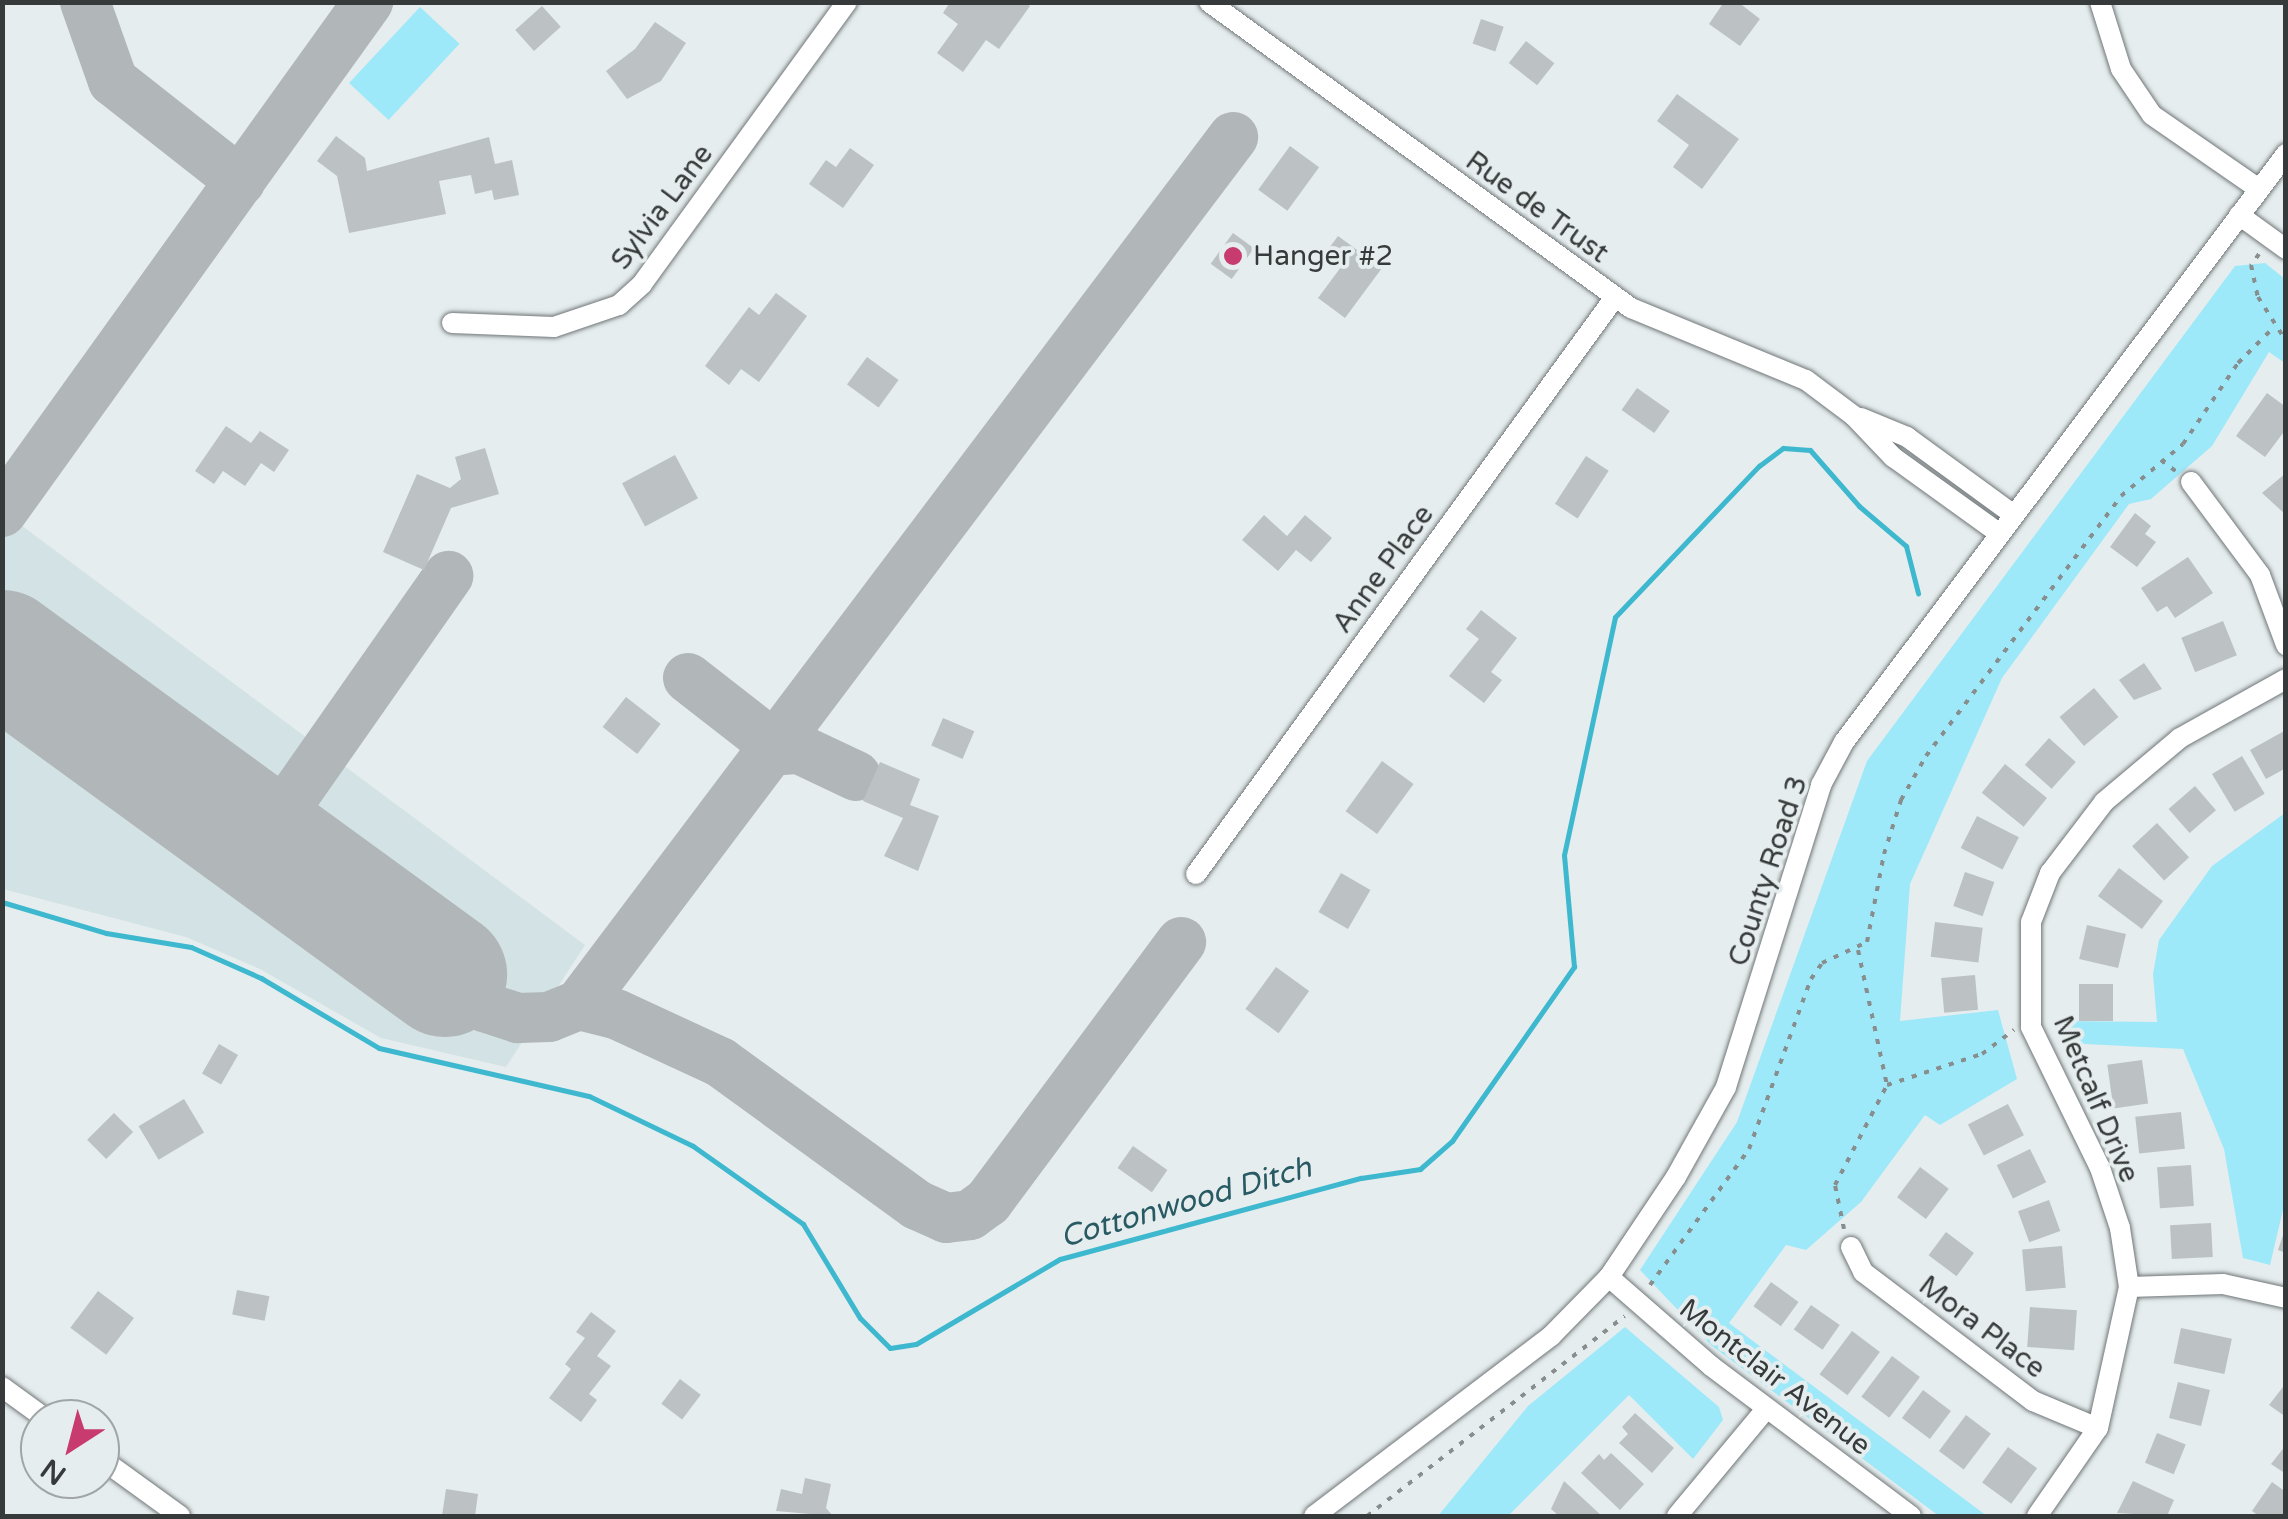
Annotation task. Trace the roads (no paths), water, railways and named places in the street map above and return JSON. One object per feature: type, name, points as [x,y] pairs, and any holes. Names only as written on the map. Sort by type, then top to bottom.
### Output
[{"type":"street","name":"Sylvia Lane","points":[[452,324],[564,326],[618,305],[642,284],[846,2]]},
{"type":"street","name":"Rue de Trust","points":[[1209,2],[1615,297],[1669,328],[1806,380],[1854,416],[1893,457],[2000,534]]},
{"type":"street","points":[[2100,2],[2121,68],[2152,115],[2259,190]]},
{"type":"street","name":"County Road 3","points":[[1314,1516],[1551,1336],[1609,1276],[1676,1177],[1726,1088],[1829,770],[1902,657],[2000,534],[2286,154]]},
{"type":"street","points":[[2239,215],[2278,244]]},
{"type":"street","name":"Anne Place","points":[[1196,874],[1615,297]]},
{"type":"street","name":"Rue de Trust","points":[[1854,416],[1906,437],[2014,515]]},
{"type":"street","points":[[2192,482],[2260,575],[2286,645]]},
{"type":"street","name":"Metcalf Drive","points":[[2038,1516],[2098,1428],[2129,1287],[2120,1228],[2100,1168],[2032,1027],[2031,922],[2050,873],[2104,802],[2180,738],[2286,678]]},
{"type":"street","name":"Mora Place","points":[[1850,1247],[1863,1272],[2033,1401],[2098,1428]]},
{"type":"street","name":"Montclair Avenue","points":[[1609,1276],[1766,1409],[1912,1516]]},
{"type":"street","points":[[2129,1287],[2223,1284],[2286,1298]]},
{"type":"street","points":[[1677,1516],[1766,1409]]},
{"type":"street","points":[[120,1472],[180,1516]]},
{"type":"waterway","name":"Cottonwood Ditch","points":[[2,902],[106,933],[191,947],[261,978],[379,1048],[589,1096],[693,1146],[803,1224],[860,1318],[890,1348],[916,1344],[1060,1259],[1361,1178],[1420,1169],[1452,1141],[1574,967],[1564,855],[1615,617],[1759,466],[1783,448],[1810,450],[1859,506],[1906,546],[1918,593]]},
{"type":"place","name":"Hanger #2","points":[[1233,256]]}]
